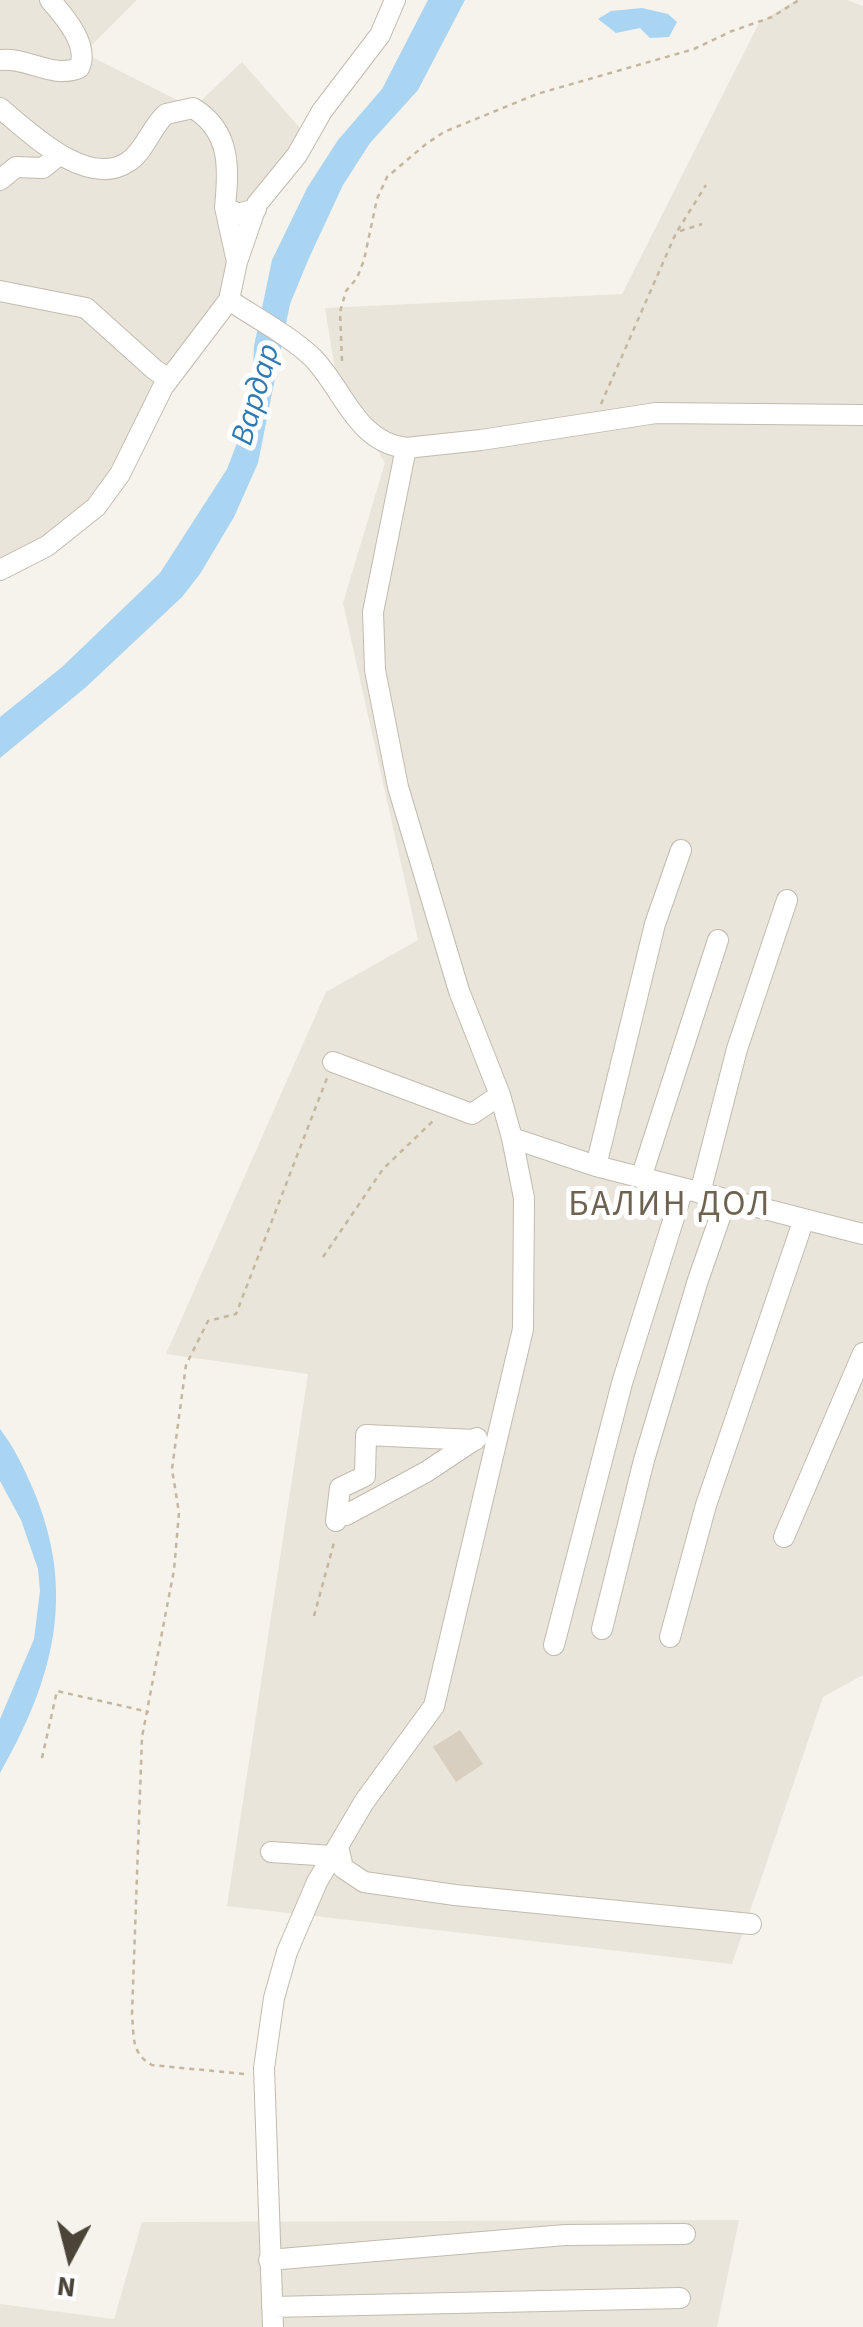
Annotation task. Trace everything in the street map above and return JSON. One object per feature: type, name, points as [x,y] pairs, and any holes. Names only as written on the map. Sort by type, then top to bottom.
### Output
[{"type":"street","points":[[0,60],[23,61],[60,72],[79,68],[84,58],[81,46],[50,0]]},
{"type":"street","points":[[0,570],[48,546],[96,507],[120,474],[169,378],[229,300],[237,262],[262,196],[298,154],[322,112],[380,35],[395,0]]},
{"type":"street","points":[[0,108],[59,154],[86,166],[119,167],[136,156],[166,114],[193,108],[211,122],[225,146],[229,166],[225,207],[237,262]]},
{"type":"street","points":[[0,180],[16,167],[42,168],[59,154]]},
{"type":"street","points":[[225,207],[238,214],[256,209]]},
{"type":"street","points":[[0,291],[86,308],[169,378]]},
{"type":"street","points":[[229,300],[312,358],[365,428],[386,443],[406,448],[687,411],[863,415]]},
{"type":"street","points":[[406,448],[373,612],[375,670],[404,805],[459,990],[500,1094],[512,1138],[524,1198],[523,1329],[434,1706],[364,1802],[317,1882],[286,1952],[274,1998],[264,2076],[273,2317],[680,2298]]},
{"type":"street","points":[[596,1166],[655,924],[681,850]]},
{"type":"street","points":[[554,1645],[622,1383],[692,1191],[787,900]]},
{"type":"street","points":[[641,1178],[718,940]]},
{"type":"street","points":[[332,1062],[472,1114],[500,1094]]},
{"type":"street","points":[[512,1138],[596,1166],[863,1234]]},
{"type":"street","points":[[602,1629],[644,1460],[726,1200]]},
{"type":"street","points":[[670,1637],[706,1505],[804,1219]]},
{"type":"street","points":[[784,1537],[863,1353]]},
{"type":"street","points":[[475,1440],[366,1435],[365,1476],[340,1488],[341,1518],[426,1472],[490,1431],[505,1408]]},
{"type":"street","points":[[271,1852],[335,1851]]},
{"type":"street","points":[[335,1851],[343,1868],[364,1882],[455,1895],[751,1924]]},
{"type":"street","points":[[270,2260],[565,2236],[684,2234]]},
{"type":"path","points":[[344,372],[340,312],[346,291],[364,260],[376,198],[387,176],[404,162],[463,123],[557,88],[694,50],[772,17],[799,0]]},
{"type":"path","points":[[594,421],[676,233],[706,185]]},
{"type":"path","points":[[676,233],[702,224]]},
{"type":"path","points":[[264,2076],[152,2065],[140,2059],[135,2050],[132,2014],[142,1737],[174,1570],[179,1512],[172,1469],[186,1366],[208,1321],[236,1314],[332,1062]]},
{"type":"path","points":[[323,1257],[383,1169],[448,1108]]},
{"type":"path","points":[[314,1616],[341,1518]]},
{"type":"path","points":[[42,1758],[57,1691],[149,1712]]},
{"type":"shaded area","points":[[0,0],[137,0],[84,53],[193,108],[242,62],[308,137],[273,183],[229,300],[96,507],[0,570]]},
{"type":"shaded area","points":[[796,0],[847,0],[863,6],[863,1675],[823,1697],[732,1964],[227,1906],[308,1374],[166,1354],[326,992],[418,940],[343,603],[385,463],[337,382],[325,308],[622,294],[759,23]]},
{"type":"shaded area","points":[[739,2220],[717,2327],[0,2327],[0,2304],[114,2319],[142,2222]]},
{"type":"water","name":"Вардар","points":[[428,0],[465,0],[418,90],[370,143],[343,185],[309,258],[290,304],[258,463],[234,517],[182,597],[85,688],[0,758],[0,717],[62,667],[160,573],[227,469],[252,386],[254,346],[272,260],[307,188],[338,140],[382,89]]},
{"type":"water","points":[[642,8],[668,14],[677,22],[669,37],[650,38],[640,28],[616,33],[598,19],[611,11]]},
{"type":"water","points":[[0,1429],[26,1473],[46,1527],[56,1599],[46,1669],[19,1738],[0,1773],[0,1719],[34,1639],[40,1591],[38,1569],[21,1520],[0,1481]]},
{"type":"building","points":[[460,1730],[483,1764],[456,1782],[433,1747]]},
{"type":"district","name":"БАЛИН ДОЛ","points":[[670,1207]]}]
